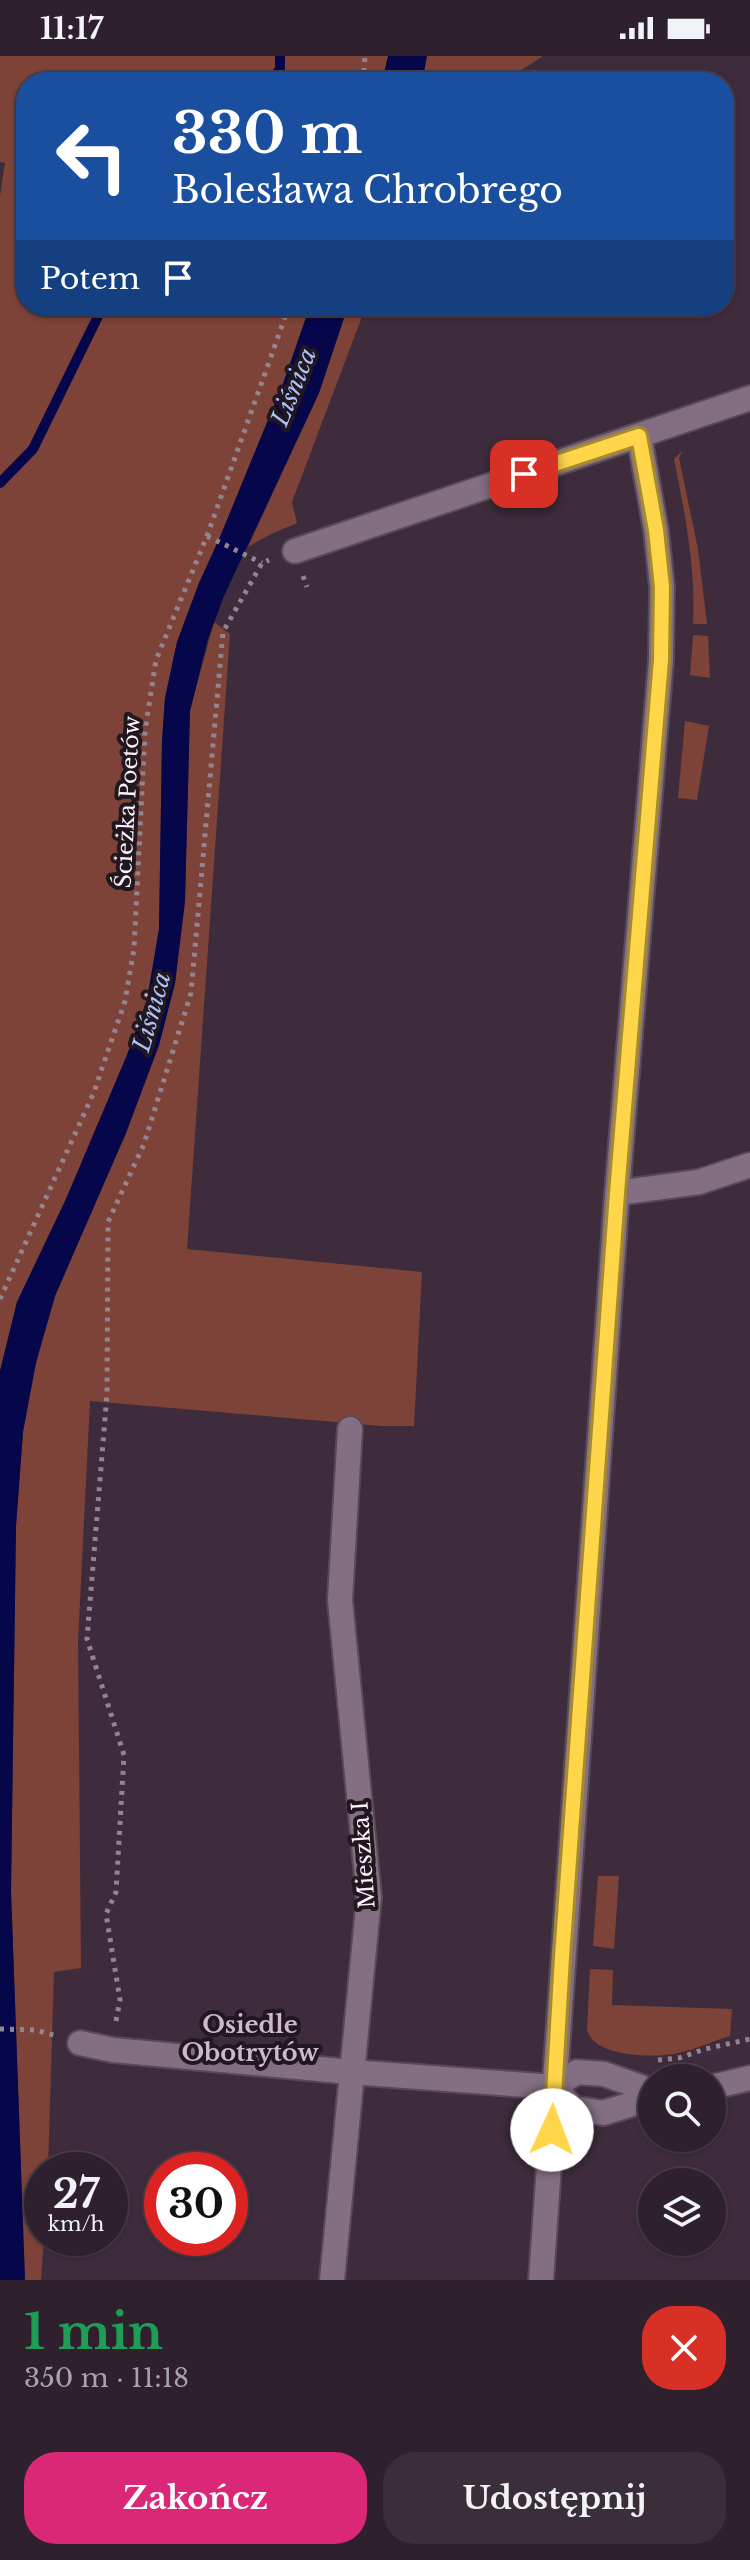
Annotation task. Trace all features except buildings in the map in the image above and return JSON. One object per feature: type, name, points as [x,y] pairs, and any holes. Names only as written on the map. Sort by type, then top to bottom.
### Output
[{"type":"street","points":[[295,551],[750,398]]},
{"type":"street","points":[[541,2280],[617,1193],[661,660],[662,587],[656,530],[639,436]]},
{"type":"street","points":[[617,1193],[699,1182],[750,1165]]},
{"type":"street","name":"Mieszka I","points":[[332,2280],[369,1897],[340,1600],[350,1429]]},
{"type":"street","points":[[80,2043],[113,2050],[554,2087],[577,2072],[604,2074],[638,2086]]},
{"type":"street","points":[[726,2084],[750,2078]]},
{"type":"street","points":[[554,2087],[573,2108],[603,2113],[638,2102]]},
{"type":"path","name":"Ścieżka Poetów","points":[[0,1299],[94,1092],[125,1001],[134,949],[145,731],[156,660],[207,536],[285,316]]},
{"type":"path","points":[[207,536],[262,563]]},
{"type":"path","points":[[113,2050],[120,2000],[106,1914],[116,1892],[124,1755],[87,1639],[108,1375],[108,1222],[144,1144],[191,993],[223,632],[262,563],[295,551],[307,587]]},
{"type":"path","points":[[0,2029],[35,2030]]},
{"type":"path","points":[[648,2060],[679,2058],[750,2039]]},
{"type":"shaded area","points":[[0,56],[388,56],[384,72],[16,72],[16,316],[307,316],[284,381],[177,642],[165,698],[159,929],[147,1000],[66,1199],[17,1302],[0,1371],[0,196],[5,163],[0,162]]},
{"type":"shaded area","points":[[427,56],[543,56],[518,72],[424,72]]},
{"type":"shaded area","points":[[345,316],[362,316],[292,502],[297,523],[248,547],[319,393]]},
{"type":"shaded area","points":[[682,451],[679,458],[698,549],[707,624],[693,624],[691,562],[674,459]]},
{"type":"shaded area","points":[[214,622],[230,634],[187,1249],[422,1272],[414,1426],[381,1426],[90,1401],[78,1642],[81,1968],[54,1972],[49,2152],[24,2152],[24,2252],[11,1891],[16,1526],[23,1432],[35,1363],[55,1296],[126,1133],[159,1045],[175,984],[185,901],[190,710]]},
{"type":"shaded area","points":[[693,635],[708,636],[710,678],[690,675]]},
{"type":"shaded area","points":[[685,721],[709,726],[697,800],[678,798]]},
{"type":"shaded area","points":[[598,1876],[619,1876],[614,1949],[593,1946]]},
{"type":"shaded area","points":[[590,1969],[613,1970],[612,2005],[732,2009],[730,2036],[672,2054],[620,2053],[599,2045],[587,2030]]},
{"type":"shaded area","points":[[24,2256],[43,2256],[41,2280],[25,2280]]},
{"type":"water","points":[[388,56],[427,56],[424,72],[384,72]]},
{"type":"water","name":"Liśnica","points":[[307,316],[345,316],[319,393],[224,596],[208,639],[190,711],[185,901],[175,983],[159,1045],[126,1133],[55,1296],[36,1363],[23,1432],[16,1526],[11,1891],[25,2280],[0,2280],[0,1371],[17,1302],[66,1199],[147,1000],[159,929],[165,698],[177,642],[284,381]]},
{"type":"waterway","points":[[278,72],[280,56]]},
{"type":"waterway","points":[[0,483],[33,449],[98,316]]},
{"type":"district","name":"Osiedle Obotrytów","points":[[250,2039]]},
{"type":"route","points":[[524,474],[639,436],[656,530],[662,587],[661,660],[617,1193],[552,2130]]}]
